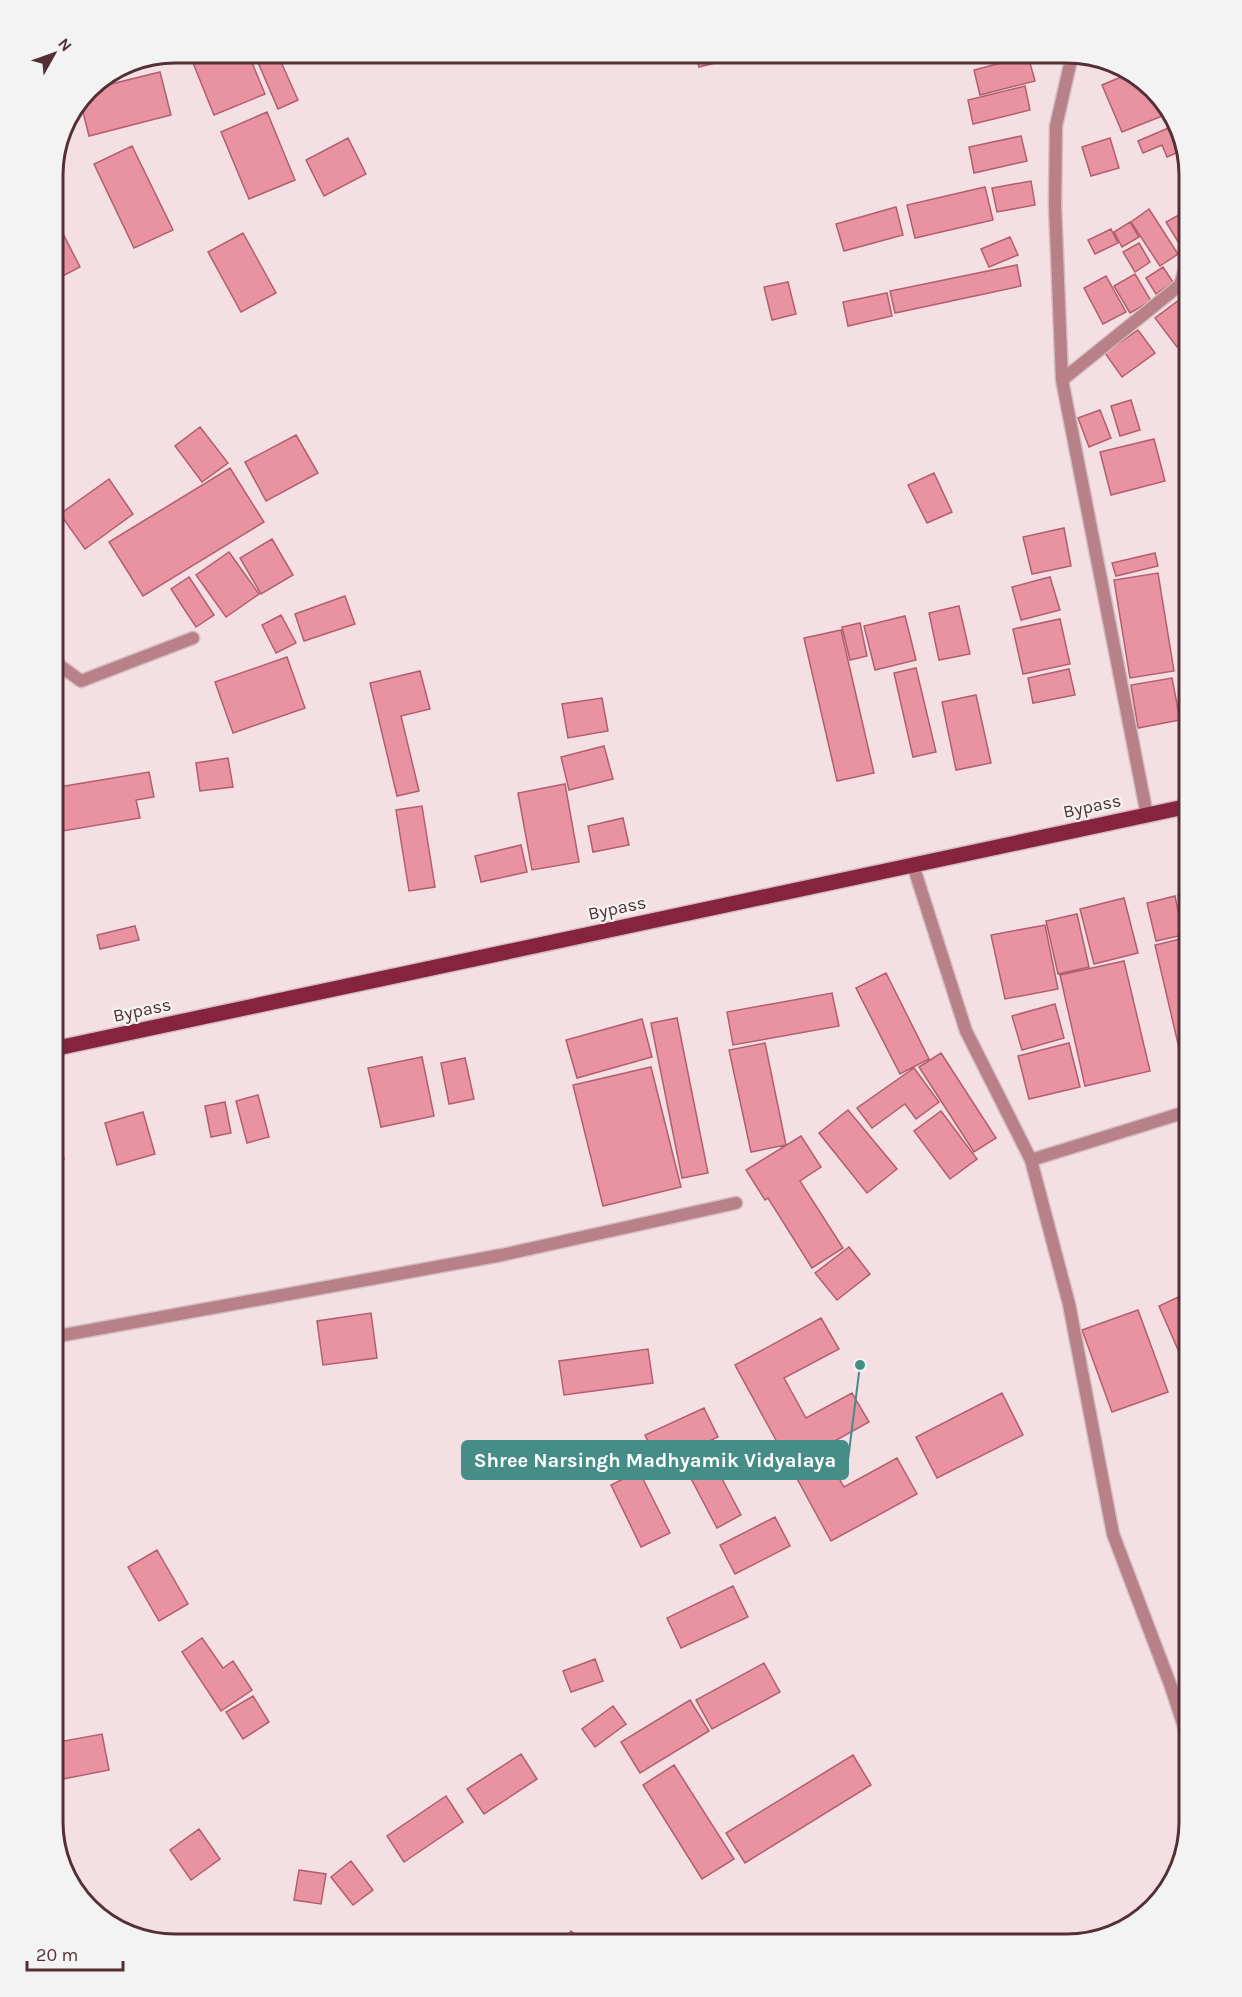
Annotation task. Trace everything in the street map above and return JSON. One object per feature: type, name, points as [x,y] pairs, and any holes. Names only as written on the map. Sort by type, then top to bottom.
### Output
[{"type":"main road","name":"Bypass","points":[[63,1046],[1179,808]]},
{"type":"street","points":[[1070,63],[1056,126],[1055,205],[1062,380],[1147,815]]},
{"type":"street","points":[[1062,380],[1179,286]]},
{"type":"street","points":[[63,668],[81,681],[193,638]]},
{"type":"street","points":[[913,865],[966,1031],[1031,1160],[1070,1304],[1113,1534],[1179,1710]]},
{"type":"street","points":[[1031,1160],[1179,1114]]},
{"type":"street","points":[[63,1335],[502,1255],[736,1203]]},
{"type":"building","points":[[193,63],[252,63],[265,94],[214,115]]},
{"type":"building","points":[[258,63],[281,63],[298,100],[278,109]]},
{"type":"building","points":[[698,63],[715,63],[699,67]]},
{"type":"building","points":[[1001,63],[1030,63],[1035,81],[980,95],[974,70]]},
{"type":"building","points":[[160,72],[171,115],[89,136],[83,112],[110,84]]},
{"type":"building","points":[[1121,77],[1141,91],[1162,116],[1122,132],[1102,85]]},
{"type":"building","points":[[1025,86],[1030,110],[973,124],[968,100]]},
{"type":"building","points":[[267,112],[295,180],[249,199],[221,132]]},
{"type":"building","points":[[1169,128],[1176,153],[1167,157],[1162,145],[1143,153],[1138,141]]},
{"type":"building","points":[[1021,136],[1027,161],[974,173],[969,147]]},
{"type":"building","points":[[348,138],[366,174],[324,196],[306,160]]},
{"type":"building","points":[[1110,138],[1119,168],[1091,176],[1082,147]]},
{"type":"building","points":[[132,146],[173,230],[134,248],[94,164]]},
{"type":"building","points":[[1031,181],[1035,205],[997,212],[992,188]]},
{"type":"building","points":[[985,187],[993,220],[915,238],[907,205]]},
{"type":"building","points":[[896,207],[903,235],[844,251],[836,224]]},
{"type":"building","points":[[1149,209],[1178,254],[1160,266],[1131,222]]},
{"type":"building","points":[[1179,215],[1179,243],[1166,222]]},
{"type":"building","points":[[1130,222],[1139,237],[1122,247],[1114,232]]},
{"type":"building","points":[[1111,229],[1118,243],[1095,254],[1088,240]]},
{"type":"building","points":[[243,233],[276,293],[241,312],[208,252]]},
{"type":"building","points":[[63,234],[80,267],[63,276]]},
{"type":"building","points":[[1010,237],[1018,255],[989,267],[981,249]]},
{"type":"building","points":[[1139,243],[1150,262],[1135,272],[1123,252]]},
{"type":"building","points":[[1017,265],[1021,286],[895,313],[890,291]]},
{"type":"building","points":[[1163,267],[1173,282],[1156,294],[1146,278]]},
{"type":"building","points":[[1135,274],[1151,301],[1130,313],[1114,286]]},
{"type":"building","points":[[1106,276],[1126,312],[1103,324],[1084,288]]},
{"type":"building","points":[[788,282],[796,314],[772,320],[764,287]]},
{"type":"building","points":[[887,293],[892,316],[848,326],[843,302]]},
{"type":"building","points":[[1179,300],[1179,346],[1177,347],[1155,318]]},
{"type":"building","points":[[1138,330],[1155,353],[1122,377],[1105,353]]},
{"type":"building","points":[[1131,400],[1140,430],[1120,436],[1111,406]]},
{"type":"building","points":[[1100,410],[1111,438],[1089,447],[1078,418]]},
{"type":"building","points":[[200,427],[228,463],[202,482],[175,446]]},
{"type":"building","points":[[296,435],[318,473],[266,501],[245,462]]},
{"type":"building","points":[[1154,439],[1165,481],[1111,495],[1100,452]]},
{"type":"building","points":[[230,468],[264,522],[143,596],[109,542]]},
{"type":"building","points":[[934,473],[952,512],[927,523],[908,485]]},
{"type":"building","points":[[109,479],[133,514],[85,549],[63,518],[63,512]]},
{"type":"building","points":[[1064,528],[1071,566],[1032,574],[1023,537]]},
{"type":"building","points":[[272,539],[293,575],[261,594],[240,558]]},
{"type":"building","points":[[229,552],[259,594],[226,617],[196,575]]},
{"type":"building","points":[[1155,553],[1158,566],[1116,576],[1112,563]]},
{"type":"building","points":[[1158,573],[1174,671],[1130,678],[1114,580]]},
{"type":"building","points":[[189,577],[214,615],[196,627],[171,589]]},
{"type":"building","points":[[1050,577],[1060,610],[1021,620],[1012,587]]},
{"type":"building","points":[[345,596],[355,624],[304,641],[295,614]]},
{"type":"building","points":[[959,606],[970,654],[939,660],[929,613]]},
{"type":"building","points":[[281,615],[296,643],[276,653],[262,625]]},
{"type":"building","points":[[905,616],[916,660],[875,670],[864,626]]},
{"type":"building","points":[[1060,619],[1070,664],[1023,674],[1013,629]]},
{"type":"building","points":[[860,623],[867,656],[850,660],[842,627]]},
{"type":"building","points":[[841,630],[874,773],[837,781],[804,638]]},
{"type":"building","points":[[287,657],[305,708],[233,733],[215,682]]},
{"type":"building","points":[[916,668],[936,752],[913,757],[894,673]]},
{"type":"building","points":[[1069,669],[1075,695],[1033,703],[1028,678]]},
{"type":"building","points":[[420,671],[430,709],[401,716],[419,791],[397,796],[370,683]]},
{"type":"building","points":[[1172,678],[1179,720],[1138,728],[1131,685]]},
{"type":"building","points":[[976,695],[991,763],[956,770],[942,702]]},
{"type":"building","points":[[602,698],[608,731],[568,738],[562,704]]},
{"type":"building","points":[[604,746],[613,779],[569,790],[561,757]]},
{"type":"building","points":[[228,758],[233,787],[200,791],[196,763]]},
{"type":"building","points":[[149,772],[154,797],[136,800],[140,818],[63,831],[63,786]]},
{"type":"building","points":[[565,784],[579,862],[532,870],[518,793]]},
{"type":"building","points":[[422,806],[435,887],[409,891],[396,810]]},
{"type":"building","points":[[623,818],[629,845],[593,852],[588,826]]},
{"type":"building","points":[[521,845],[527,872],[481,882],[475,856]]},
{"type":"building","points":[[1175,896],[1179,916],[1179,936],[1156,941],[1147,903]]},
{"type":"building","points":[[1124,898],[1138,953],[1094,964],[1080,909]]},
{"type":"building","points":[[1077,914],[1089,967],[1058,974],[1046,921]]},
{"type":"building","points":[[1045,925],[1058,989],[1005,999],[991,935]]},
{"type":"building","points":[[135,926],[139,940],[100,949],[97,935]]},
{"type":"building","points":[[1179,939],[1179,1048],[1155,945]]},
{"type":"building","points":[[1124,961],[1150,1071],[1085,1086],[1060,975]]},
{"type":"building","points":[[886,973],[929,1059],[900,1074],[856,988]]},
{"type":"building","points":[[832,993],[839,1026],[733,1045],[727,1012]]},
{"type":"building","points":[[1055,1004],[1064,1038],[1022,1050],[1012,1016]]},
{"type":"building","points":[[677,1018],[708,1173],[682,1178],[651,1023]]},
{"type":"building","points":[[642,1019],[652,1057],[577,1078],[566,1040]]},
{"type":"building","points":[[765,1043],[786,1145],[751,1152],[729,1050]]},
{"type":"building","points":[[1069,1043],[1080,1087],[1029,1099],[1018,1056]]},
{"type":"building","points":[[941,1053],[996,1138],[974,1152],[919,1067]]},
{"type":"building","points":[[422,1057],[434,1116],[381,1127],[368,1068]]},
{"type":"building","points":[[465,1058],[474,1099],[449,1104],[441,1063]]},
{"type":"building","points":[[651,1067],[681,1187],[603,1206],[573,1085]]},
{"type":"building","points":[[914,1068],[939,1102],[916,1119],[905,1104],[872,1128],[857,1108]]},
{"type":"building","points":[[258,1095],[269,1137],[247,1143],[236,1101]]},
{"type":"building","points":[[225,1102],[231,1133],[211,1137],[205,1106]]},
{"type":"building","points":[[848,1110],[897,1169],[867,1193],[819,1133]]},
{"type":"building","points":[[941,1111],[977,1159],[950,1179],[914,1131]]},
{"type":"building","points":[[143,1112],[155,1154],[117,1165],[105,1123]]},
{"type":"building","points":[[801,1136],[821,1167],[800,1181],[843,1248],[812,1268],[768,1198],[765,1200],[746,1170]]},
{"type":"building","points":[[849,1247],[870,1274],[837,1300],[815,1273]]},
{"type":"building","points":[[1179,1297],[1179,1352],[1159,1306]]},
{"type":"building","points":[[1138,1310],[1168,1392],[1112,1412],[1082,1330]]},
{"type":"building","points":[[371,1313],[377,1358],[323,1365],[317,1321]]},
{"type":"building","points":[[821,1318],[839,1349],[784,1378],[806,1418],[852,1393],[869,1422],[822,1448],[844,1487],[897,1458],[917,1494],[831,1541],[735,1365]]},
{"type":"building","points":[[648,1349],[653,1383],[564,1395],[559,1361]]},
{"type":"building","points":[[1002,1393],[1023,1435],[937,1478],[916,1437]]},
{"type":"building","points":[[704,1408],[718,1437],[659,1465],[645,1435]]},
{"type":"building","points":[[710,1456],[741,1515],[717,1528],[686,1469]]},
{"type":"building","points":[[639,1471],[670,1533],[641,1547],[611,1485]]},
{"type":"building","points":[[775,1517],[790,1546],[735,1574],[720,1545]]},
{"type":"building","points":[[157,1550],[188,1604],[159,1621],[128,1567]]},
{"type":"building","points":[[733,1586],[748,1617],[681,1648],[667,1618]]},
{"type":"building","points":[[202,1638],[223,1668],[233,1661],[252,1690],[221,1711],[182,1652]]},
{"type":"building","points":[[595,1659],[603,1681],[571,1692],[563,1671]]},
{"type":"building","points":[[764,1663],[780,1692],[712,1729],[696,1700]]},
{"type":"building","points":[[253,1696],[269,1722],[243,1739],[226,1712]]},
{"type":"building","points":[[690,1700],[709,1731],[640,1773],[621,1742]]},
{"type":"building","points":[[613,1706],[626,1724],[595,1747],[582,1729]]},
{"type":"building","points":[[102,1734],[109,1770],[63,1779],[63,1741]]},
{"type":"building","points":[[521,1754],[537,1779],[484,1814],[467,1789]]},
{"type":"building","points":[[853,1755],[871,1785],[745,1863],[726,1833]]},
{"type":"building","points":[[674,1765],[734,1859],[702,1879],[643,1785]]},
{"type":"building","points":[[446,1796],[463,1822],[404,1862],[387,1836]]},
{"type":"building","points":[[199,1829],[220,1859],[191,1880],[170,1850]]},
{"type":"building","points":[[351,1861],[373,1890],[353,1905],[331,1877]]},
{"type":"building","points":[[299,1870],[326,1874],[321,1904],[294,1900]]},
{"type":"place","name":"Shree Narsingh Madhyamik Vidyalaya","points":[[860,1365]]}]
